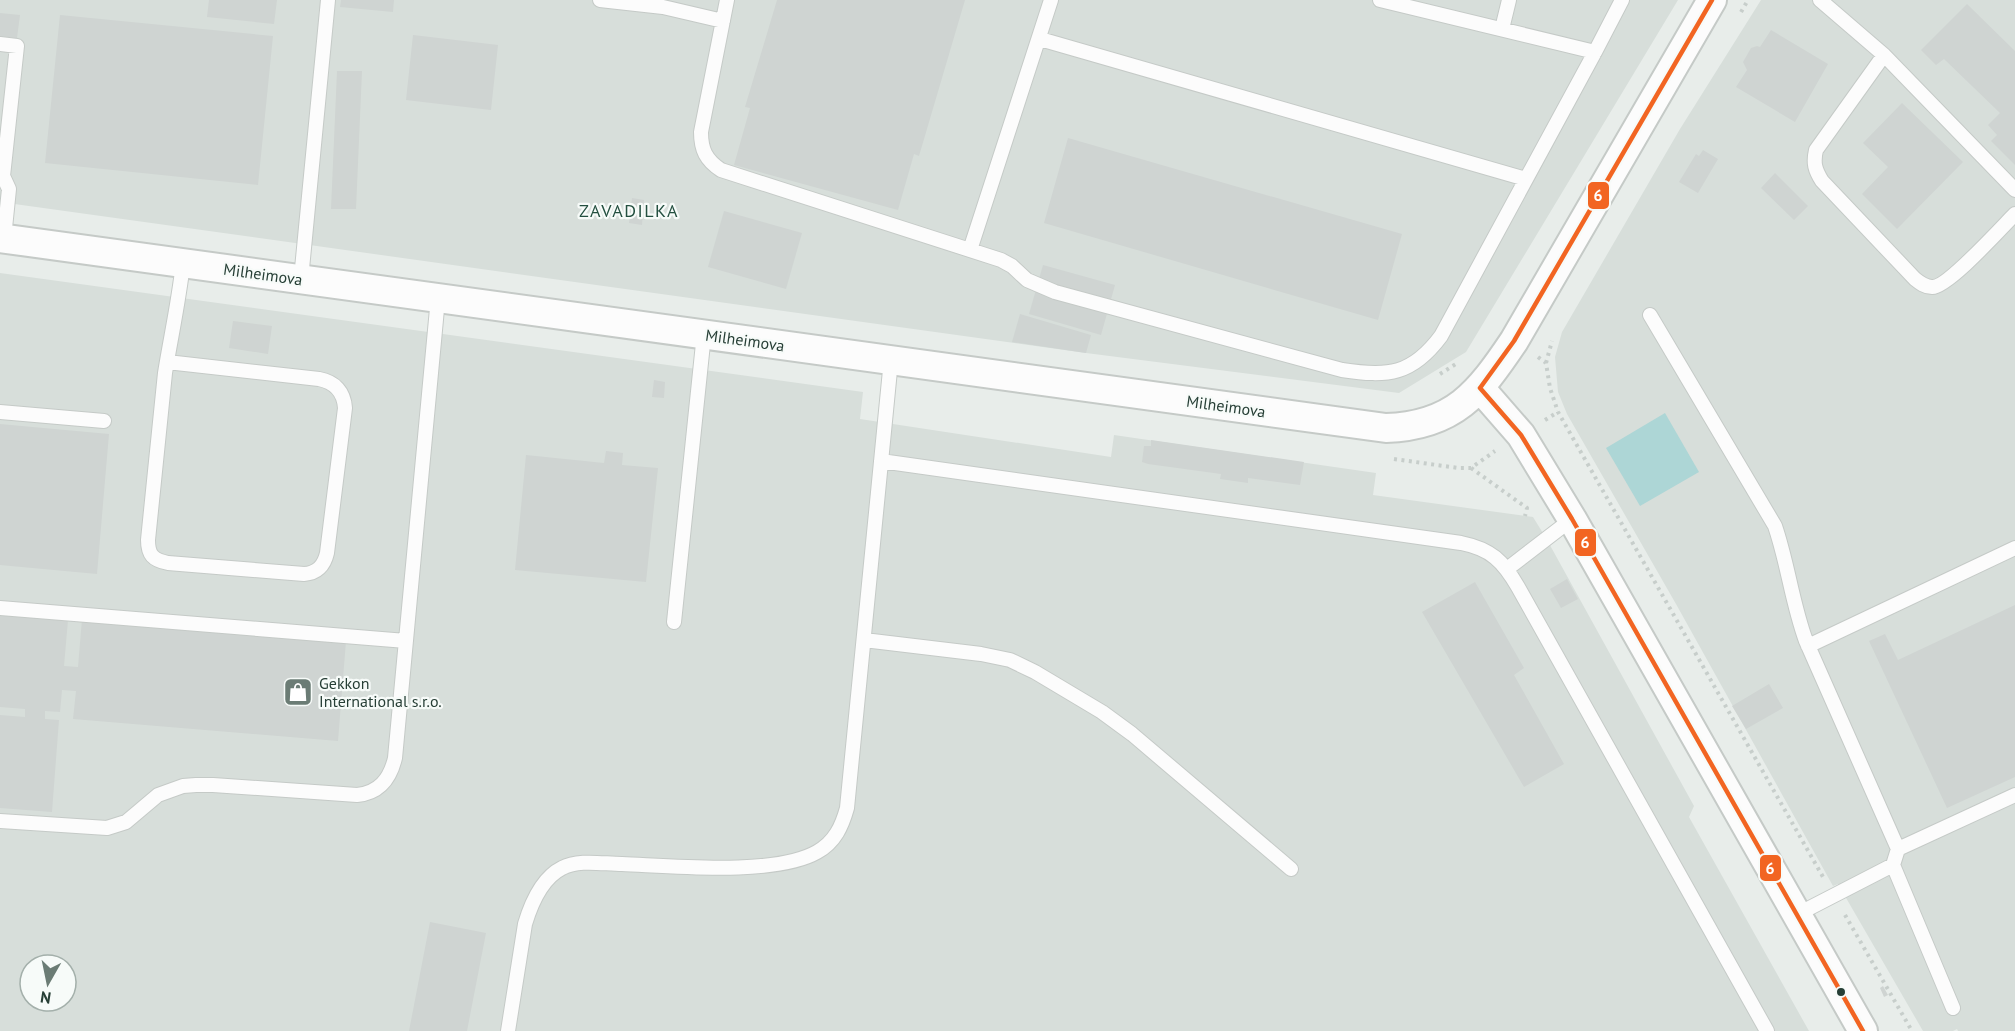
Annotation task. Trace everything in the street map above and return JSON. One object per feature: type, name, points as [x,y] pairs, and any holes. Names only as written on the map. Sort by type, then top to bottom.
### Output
[{"type":"street","name":"Milheimova","points":[[2,238],[1386,428],[1407,427],[1442,416],[1458,406],[1488,379],[1514,341],[1713,0]]},
{"type":"street","points":[[1480,388],[1521,435],[1572,519],[1863,1031]]},
{"type":"lane","points":[[300,279],[328,0]]},
{"type":"lane","points":[[600,0],[663,7],[723,21]]},
{"type":"lane","points":[[727,0],[701,132],[704,152],[712,164],[730,174],[1001,260],[1012,266],[1027,280],[1055,292],[1342,370],[1380,374],[1404,369],[1414,364],[1441,336],[1622,0]]},
{"type":"lane","points":[[970,250],[1051,0]]},
{"type":"lane","points":[[1380,0],[1596,52]]},
{"type":"lane","points":[[1502,29],[1509,0]]},
{"type":"lane","points":[[1820,0],[1884,56],[2015,190]]},
{"type":"lane","points":[[1040,39],[1526,179]]},
{"type":"lane","points":[[0,44],[17,46],[2,176],[9,189],[2,238]]},
{"type":"lane","points":[[1884,56],[1816,150],[1814,161],[1816,171],[1822,181],[1915,279],[1923,285],[1932,287],[1948,280],[2015,214]]},
{"type":"lane","points":[[167,362],[319,379],[332,383],[338,388],[345,408],[327,553],[323,564],[315,572],[304,574],[168,563],[152,557],[148,540],[167,362],[183,263]]},
{"type":"lane","points":[[0,821],[107,828],[126,822],[158,795],[190,785],[213,784],[357,795],[376,790],[389,777],[395,758],[438,298]]},
{"type":"lane","points":[[1650,315],[1775,526],[1796,613],[1808,646],[1898,849],[1893,865],[1953,1008]]},
{"type":"lane","points":[[675,622],[704,334]]},
{"type":"lane","points":[[508,1031],[525,924],[530,908],[552,875],[560,869],[570,864],[587,863],[696,867],[774,865],[798,860],[818,852],[833,840],[842,826],[847,808],[891,360]]},
{"type":"lane","points":[[0,412],[104,421]]},
{"type":"lane","points":[[881,461],[1461,543],[1477,546],[1492,554],[1507,569],[1767,1031]]},
{"type":"lane","points":[[1507,569],[1572,519]]},
{"type":"lane","points":[[1808,646],[2015,548]]},
{"type":"lane","points":[[0,608],[406,641]]},
{"type":"lane","points":[[864,640],[989,656],[1010,660],[1035,672],[1102,712],[1132,734],[1291,869]]},
{"type":"lane","points":[[1898,849],[2015,795]]},
{"type":"lane","points":[[1796,915],[1893,865]]},
{"type":"path","points":[[1532,352],[1546,363],[1550,387],[1558,412],[1912,1031]]},
{"type":"path","points":[[1471,468],[1527,508],[1525,516]]},
{"type":"shaded area","points":[[0,0],[1678,0],[1466,352],[1399,393],[1086,353],[0,202]]},
{"type":"shaded area","points":[[1761,0],[2015,0],[2015,1031],[1958,1031],[1957,1029],[1923,1031],[1838,884],[1833,886],[1567,414],[1558,392],[1555,357],[1562,332],[1680,129]]},
{"type":"shaded area","points":[[0,273],[863,392],[860,419],[1111,457],[1114,435],[1376,473],[1373,495],[1533,517],[1694,806],[1689,817],[1809,1031],[0,1031]]},
{"type":"water","points":[[1665,413],[1699,472],[1640,506],[1606,448]]},
{"type":"building","points":[[209,0],[277,0],[274,24],[207,17]]},
{"type":"building","points":[[341,0],[394,0],[393,12],[340,7]]},
{"type":"building","points":[[777,0],[965,0],[919,156],[914,154],[898,210],[734,165],[750,108],[745,107]]},
{"type":"building","points":[[1967,4],[2015,51],[2015,165],[1991,141],[1997,135],[1988,125],[2000,113],[1944,59],[1936,65],[1921,50]]},
{"type":"building","points":[[0,13],[20,15],[17,38],[0,36]]},
{"type":"building","points":[[60,15],[273,36],[258,185],[45,163]]},
{"type":"building","points":[[1771,30],[1828,64],[1795,122],[1736,87],[1747,70],[1743,62],[1751,48],[1760,47]]},
{"type":"building","points":[[413,35],[498,45],[491,110],[406,100]]},
{"type":"building","points":[[337,71],[362,71],[356,209],[331,209]]},
{"type":"building","points":[[1902,103],[1963,162],[1897,229],[1862,194],[1888,167],[1863,143]]},
{"type":"building","points":[[1068,138],[1402,234],[1378,320],[1044,223]]},
{"type":"building","points":[[1703,150],[1718,159],[1698,193],[1679,182],[1696,154],[1699,156]]},
{"type":"building","points":[[1775,173],[1808,206],[1794,220],[1761,188]]},
{"type":"building","points":[[632,198],[644,200],[642,225],[629,223]]},
{"type":"building","points":[[724,211],[802,233],[786,289],[708,267]]},
{"type":"building","points":[[1043,265],[1115,285],[1101,335],[1029,314]]},
{"type":"building","points":[[1020,314],[1091,335],[1086,353],[1012,342]]},
{"type":"building","points":[[233,321],[272,326],[268,354],[229,348]]},
{"type":"building","points":[[654,380],[665,382],[664,398],[652,397]]},
{"type":"building","points":[[0,424],[109,434],[97,574],[0,565]]},
{"type":"building","points":[[1151,440],[1304,462],[1300,485],[1248,478],[1248,483],[1220,479],[1221,474],[1148,464],[1142,462],[1144,446],[1151,446]]},
{"type":"building","points":[[606,451],[623,453],[622,465],[658,468],[646,582],[515,570],[526,455],[604,463]]},
{"type":"building","points":[[1567,579],[1578,599],[1561,608],[1550,589]]},
{"type":"building","points":[[1475,582],[1524,668],[1514,675],[1564,764],[1524,787],[1422,612]]},
{"type":"building","points":[[2015,605],[2015,777],[1947,808],[1869,641],[1885,634],[1898,660]]},
{"type":"building","points":[[0,614],[68,620],[64,666],[78,667],[82,619],[346,641],[338,741],[73,719],[76,691],[62,690],[60,712],[45,711],[45,719],[59,720],[52,812],[0,808],[0,715],[25,717],[25,709],[0,707]]},
{"type":"building","points":[[1769,684],[1783,708],[1746,729],[1732,706]]},
{"type":"building","points":[[430,922],[486,933],[467,1031],[409,1031]]},
{"type":"building","points":[[1883,986],[1888,995],[1884,997],[1880,988]]},
{"type":"transit line","name":"6","points":[[1480,388],[1514,341],[1712,0]]},
{"type":"transit line","name":"6","points":[[1480,388],[1521,435],[1572,519],[1863,1031]]},
{"type":"place","name":"Gekkon International s.r.o.","points":[[298,692]]},
{"type":"district","name":"ZAVADILKA","points":[[629,211]]}]
